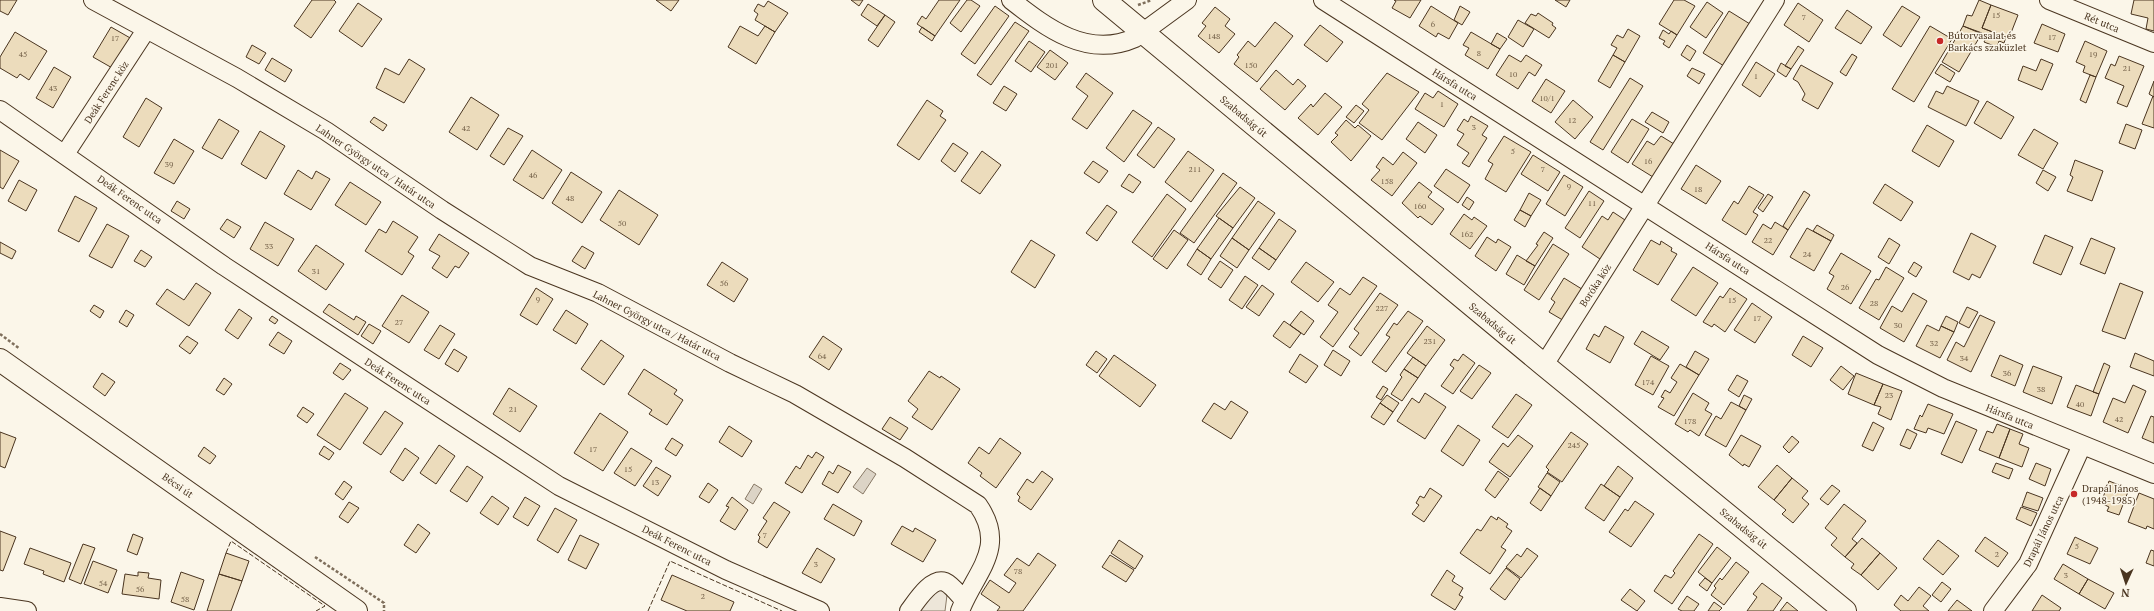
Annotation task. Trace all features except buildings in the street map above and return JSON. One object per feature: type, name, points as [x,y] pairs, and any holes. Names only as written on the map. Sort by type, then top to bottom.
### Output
[{"type":"main road","name":"Szabadság út","points":[[1104,0],[1544,365],[1845,611]]},
{"type":"main road","name":"Bécsi út","points":[[0,360],[356,611]]},
{"type":"street","name":"Lahner György utca / Határ utca","points":[[93,0],[237,78],[326,131],[436,206],[530,266],[598,293],[730,363],[795,394],[906,458],[978,505],[985,516],[989,527],[990,548],[988,559],[962,606]]},
{"type":"street","points":[[1011,0],[1053,31],[1069,39],[1087,43],[1115,44],[1126,42],[1144,33],[1180,2]]},
{"type":"street","name":"Hársfa utca","points":[[1323,0],[1878,355],[1957,394],[2154,474]]},
{"type":"street","name":"Boróka köz","points":[[1544,365],[1775,0]]},
{"type":"street","name":"Rét utca","points":[[2050,0],[2154,43]]},
{"type":"street","name":"Deák Ferenc köz","points":[[65,154],[146,30]]},
{"type":"street","name":"Deák Ferenc utca","points":[[0,110],[224,266],[559,486],[726,570],[820,611]]},
{"type":"street","name":"Drapál János utca","points":[[1993,611],[2028,564],[2082,445]]},
{"type":"street","points":[[909,611],[931,585],[938,582],[944,582],[949,585],[962,606]]},
{"type":"street","points":[[0,607],[28,611]]},
{"type":"shaded area","points":[[867,468],[876,474],[863,494],[853,487]]},
{"type":"shaded area","points":[[754,484],[762,489],[753,504],[745,499]]},
{"type":"shaded area","points":[[944,590],[947,595],[945,611],[919,611],[935,591]]},
{"type":"fence","points":[[226,553],[231,541],[325,606],[316,611]]},
{"type":"fence","points":[[648,611],[670,561],[782,611]]},
{"type":"place","name":"Bútorvasalat és Barkács szaküzlet","points":[[1940,41]]},
{"type":"place","name":"Drapál János (1948-1985)","points":[[2074,494]]}]
